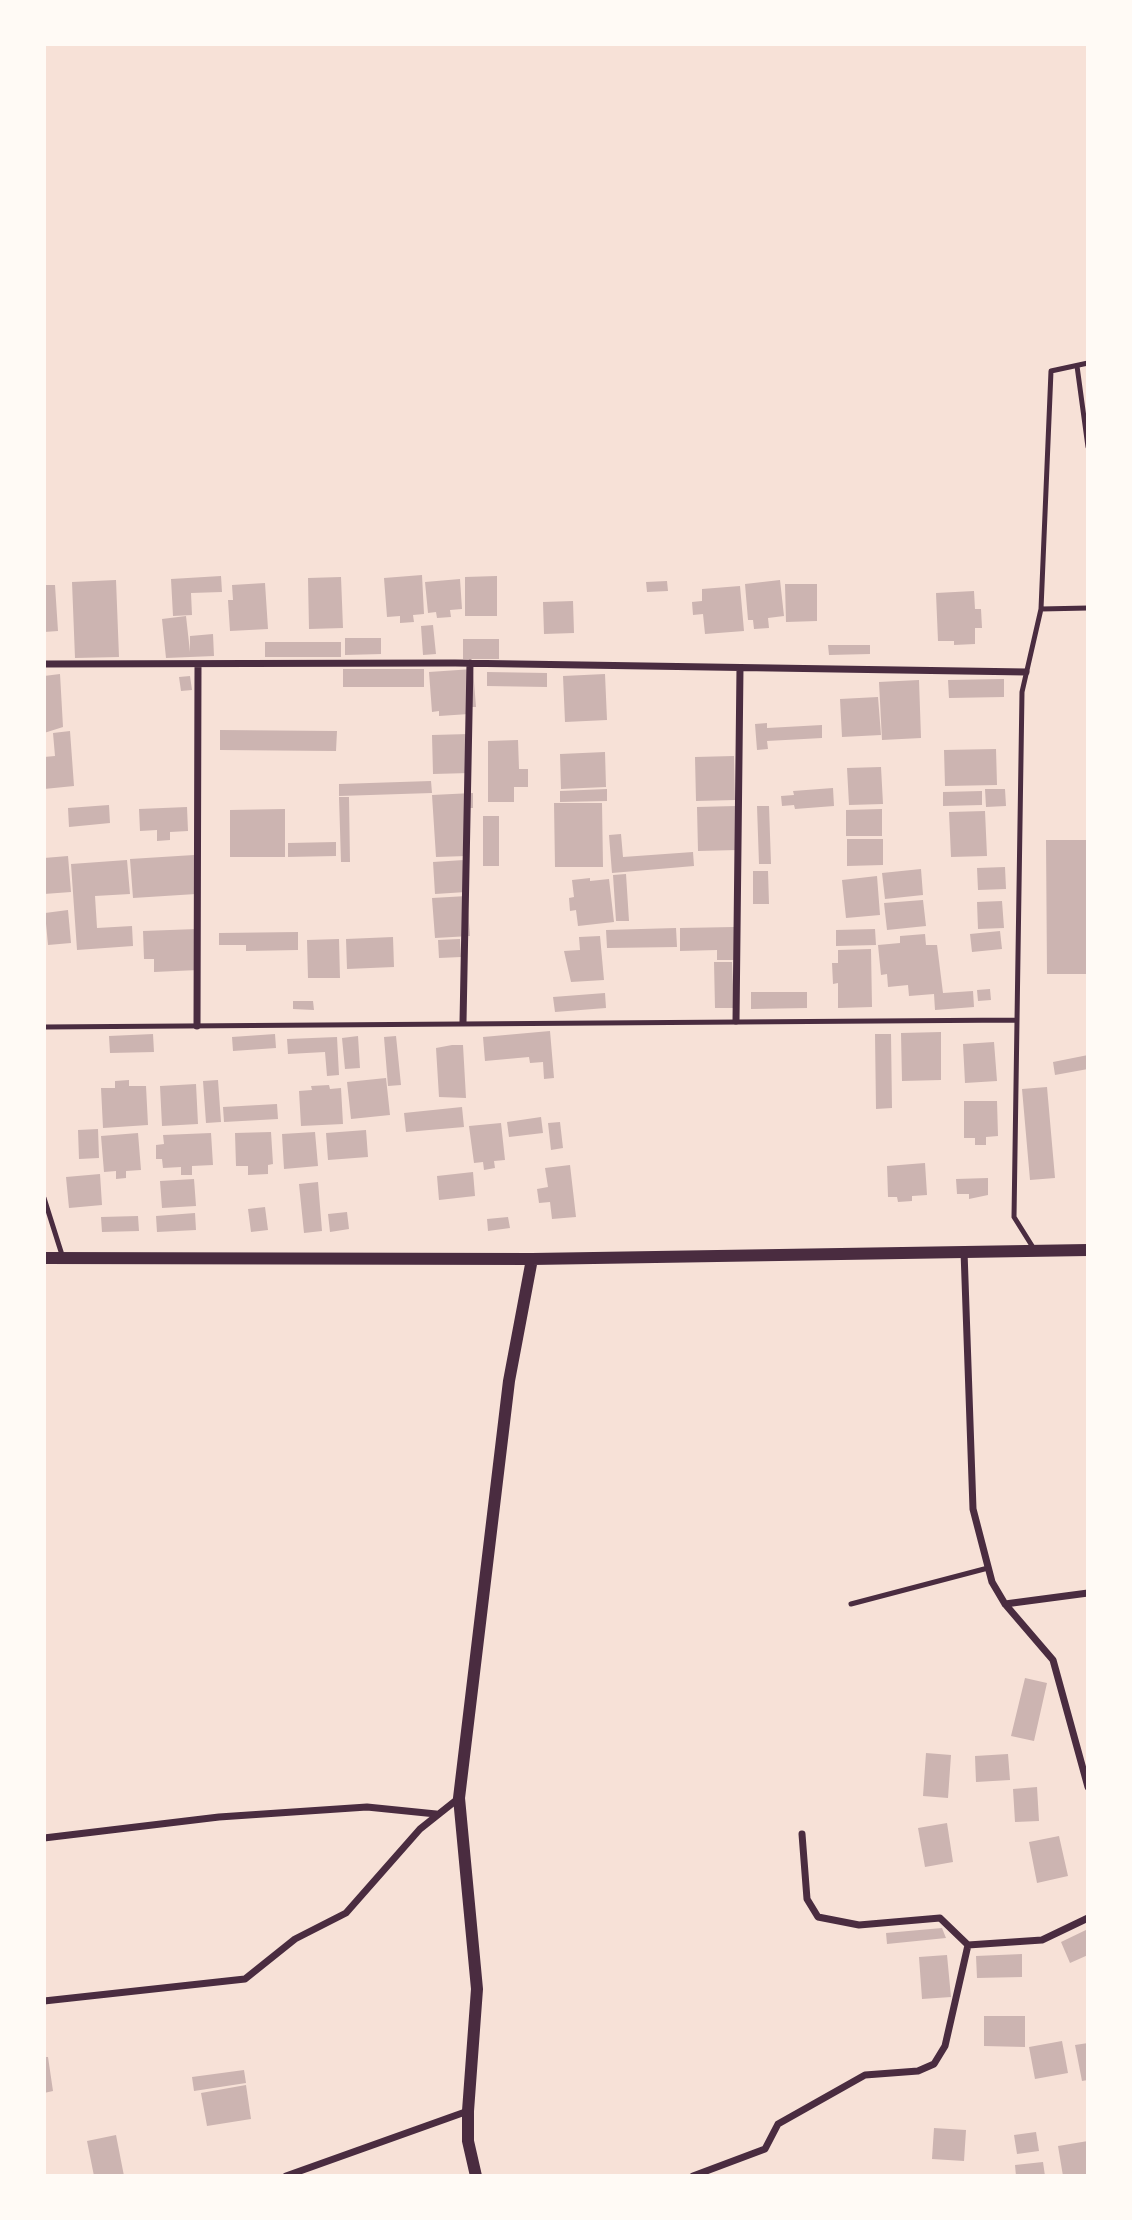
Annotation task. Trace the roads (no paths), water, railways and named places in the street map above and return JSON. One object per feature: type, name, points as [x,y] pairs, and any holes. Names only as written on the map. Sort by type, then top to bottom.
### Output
[{"type":"street","points":[[44,664],[470,663],[1026,672]]},
{"type":"street","points":[[463,1022],[470,663]]},
{"type":"street","points":[[197,1026],[198,665]]},
{"type":"street","points":[[736,1021],[740,668]]},
{"type":"street","points":[[44,1258],[532,1259],[1088,1250]]},
{"type":"street","points":[[964,1251],[973,1509],[992,1582],[1005,1604],[1054,1660],[1088,1787]]},
{"type":"street","points":[[476,2176],[468,2141],[468,2111],[477,1989],[459,1798],[509,1381],[532,1259]]},
{"type":"street","points":[[1005,1604],[1088,1593]]},
{"type":"street","points":[[44,2001],[245,1979],[295,1939],[346,1913],[436,1814],[459,1798]]},
{"type":"street","points":[[44,1838],[219,1817],[367,1807],[436,1814]]},
{"type":"street","points":[[802,1833],[807,1899],[818,1917],[859,1925],[940,1918],[968,1945],[1042,1940],[1088,1919]]},
{"type":"street","points":[[693,2176],[765,2149],[778,2124],[865,2075],[918,2071],[934,2064],[945,2046],[968,1945]]},
{"type":"street","points":[[286,2176],[468,2111]]},
{"type":"lane","points":[[1035,1250],[1014,1217],[1022,692],[1041,609],[1051,371],[1088,363]]},
{"type":"lane","points":[[1077,366],[1088,447]]},
{"type":"lane","points":[[1041,609],[1088,608]]},
{"type":"lane","points":[[44,1027],[1017,1020]]},
{"type":"lane","points":[[44,1198],[63,1258]]},
{"type":"lane","points":[[851,1604],[988,1568]]}]
